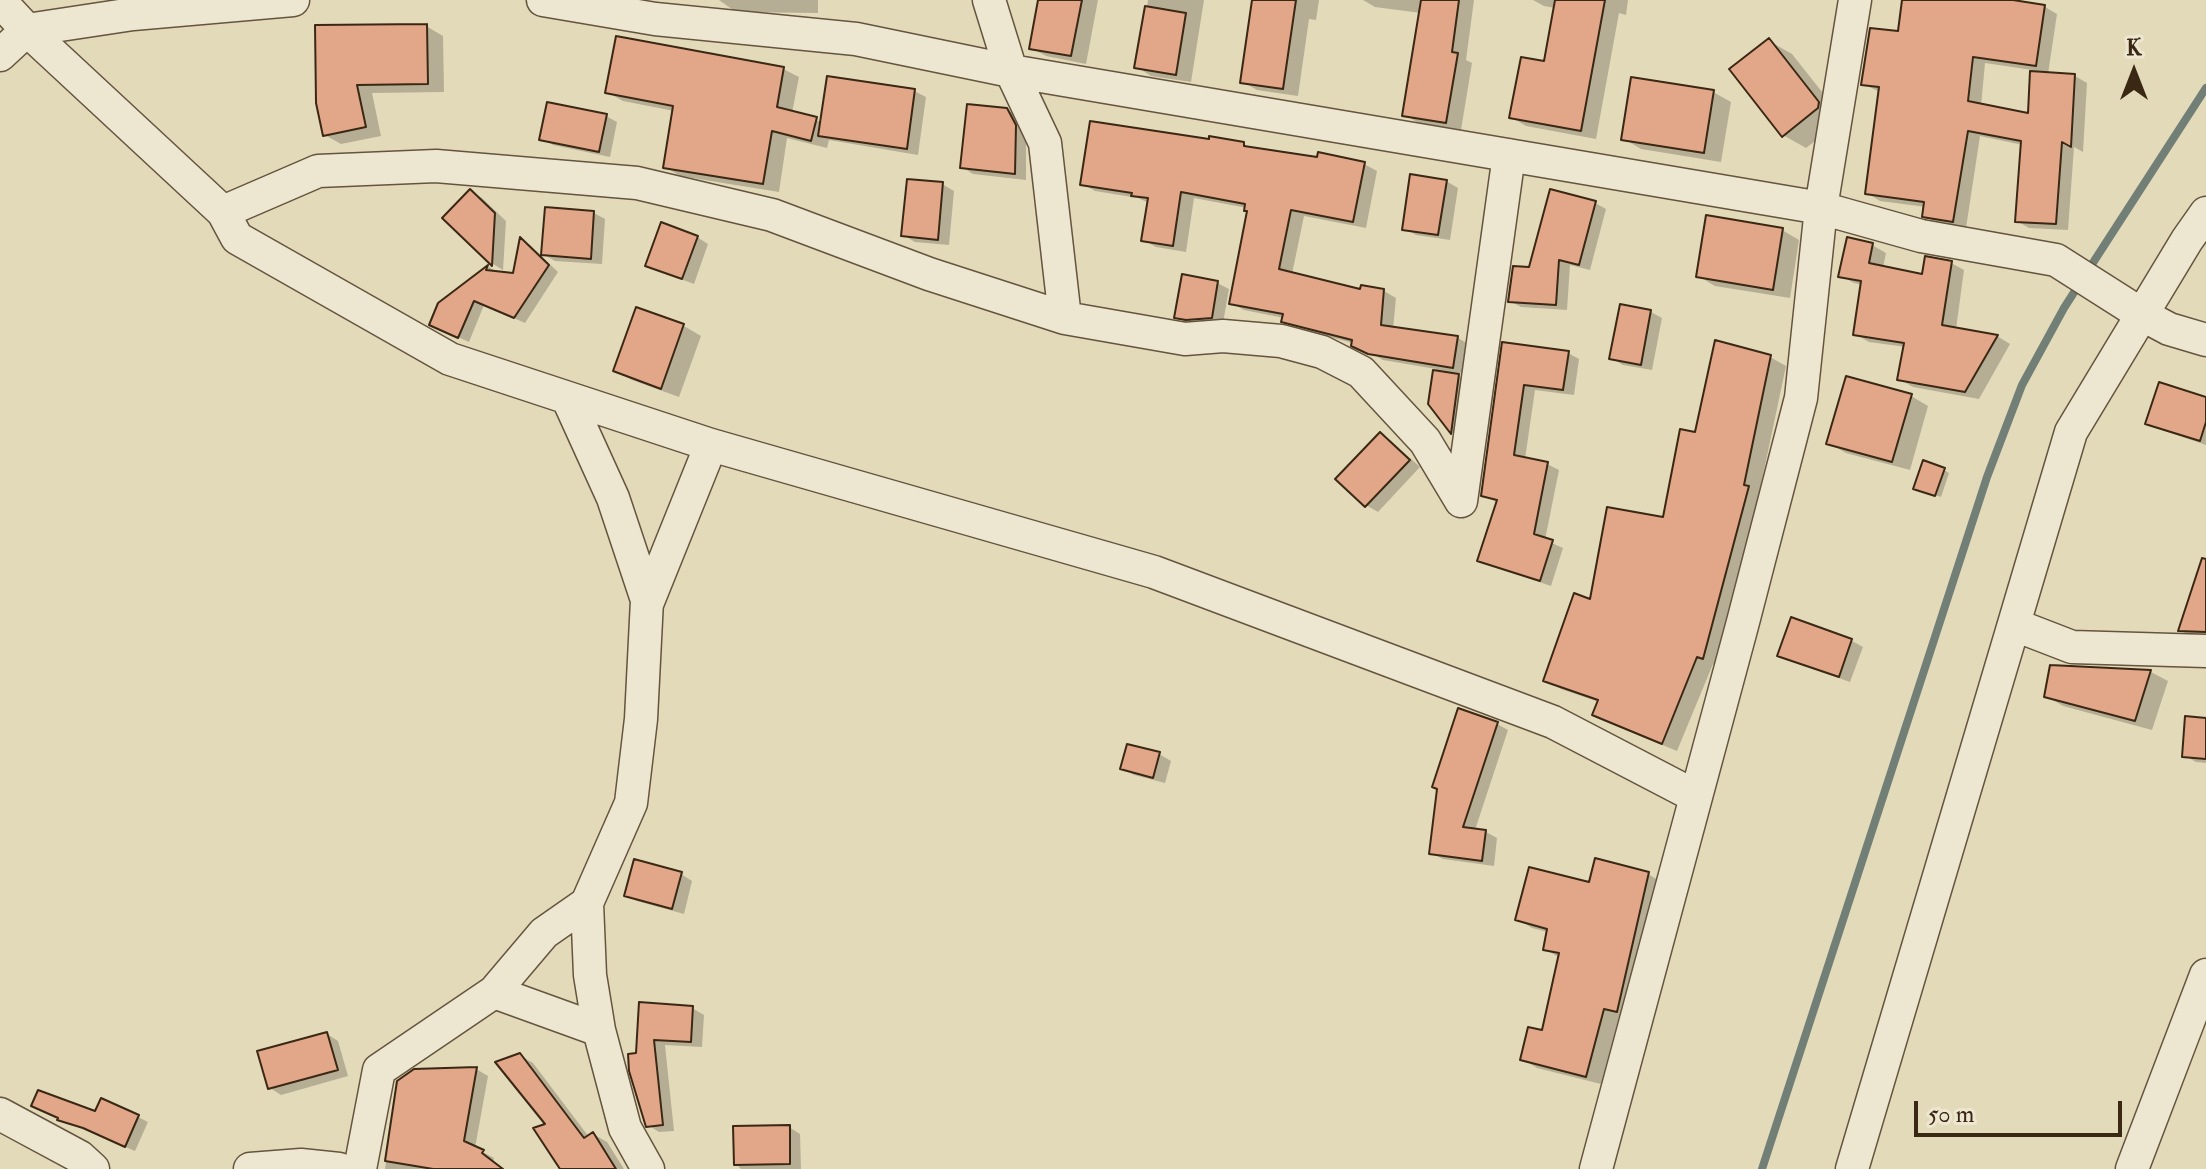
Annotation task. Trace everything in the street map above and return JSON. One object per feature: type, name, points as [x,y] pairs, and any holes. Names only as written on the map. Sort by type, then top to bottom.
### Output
[{"type":"street","points":[[0,55],[27,30],[133,14],[293,0]]},
{"type":"street","points":[[543,0],[655,19],[856,39],[1011,71],[1821,208],[1921,236],[2056,260],[2169,329],[2206,340]]},
{"type":"street","points":[[989,0],[1011,71],[1045,143],[1065,318]]},
{"type":"street","points":[[1596,1169],[1801,398],[1821,208],[1855,0]]},
{"type":"street","points":[[0,1],[27,30],[223,212],[237,238],[450,359],[711,445],[1154,572],[1553,722],[1695,796]]},
{"type":"street","points":[[223,212],[318,171],[436,166],[637,183],[772,215],[929,274],[1065,318],[1185,339],[1223,336],[1281,341],[1322,352],[1361,372],[1404,418],[1425,441],[1461,501],[1509,155]]},
{"type":"street","points":[[1852,1169],[2071,432],[2206,213]]},
{"type":"street","points":[[568,399],[613,498],[647,604]]},
{"type":"street","points":[[648,1169],[625,1128],[599,1030],[590,975],[587,903],[631,803],[641,719],[647,604],[711,445]]},
{"type":"street","points":[[2015,625],[2072,647],[2206,651]]},
{"type":"street","points":[[360,1169],[379,1070],[494,992],[544,933],[587,903]]},
{"type":"street","points":[[2132,1169],[2206,975]]},
{"type":"street","points":[[494,992],[599,1030]]},
{"type":"street","points":[[0,1114],[80,1157],[93,1169]]},
{"type":"street","points":[[250,1169],[301,1165],[339,1169]]},
{"type":"building","points":[[1038,0],[1082,0],[1071,56],[1029,49]]},
{"type":"building","points":[[1252,0],[1296,0],[1283,89],[1240,83]]},
{"type":"building","points":[[1421,0],[1459,0],[1452,52],[1458,53],[1446,123],[1402,116]]},
{"type":"building","points":[[1555,0],[1605,0],[1581,131],[1509,118],[1521,57],[1544,61]]},
{"type":"building","points":[[1902,0],[2013,0],[2045,5],[2036,66],[1973,57],[1968,101],[2028,113],[2030,71],[2075,74],[2071,147],[2062,142],[2056,224],[2015,222],[2021,141],[1968,131],[1953,222],[1922,217],[1924,202],[1865,194],[1879,87],[1861,85],[1870,28],[1898,31]]},
{"type":"building","points":[[1145,6],[1186,13],[1176,75],[1134,68]]},
{"type":"building","points":[[427,24],[428,84],[357,85],[366,127],[323,136],[316,103],[315,25]]},
{"type":"building","points":[[616,36],[784,67],[777,107],[817,117],[811,141],[772,131],[763,184],[663,168],[673,106],[605,93]]},
{"type":"building","points":[[1769,38],[1819,102],[1818,108],[1782,137],[1729,69]]},
{"type":"building","points":[[827,76],[915,89],[907,149],[818,136]]},
{"type":"building","points":[[1631,77],[1714,90],[1704,153],[1621,140]]},
{"type":"building","points":[[547,102],[607,114],[599,152],[539,140]]},
{"type":"building","points":[[967,104],[1007,108],[1016,125],[1015,174],[960,168]]},
{"type":"building","points":[[1090,121],[1209,139],[1209,136],[1244,142],[1244,146],[1317,157],[1318,152],[1365,162],[1353,222],[1291,210],[1279,269],[1360,289],[1361,285],[1384,289],[1381,325],[1458,336],[1453,368],[1368,354],[1351,346],[1352,340],[1281,322],[1283,314],[1229,304],[1247,211],[1244,211],[1245,204],[1181,192],[1173,246],[1141,241],[1148,198],[1080,185]]},
{"type":"building","points":[[1410,174],[1447,180],[1438,235],[1402,230]]},
{"type":"building","points":[[907,179],[943,182],[938,240],[901,236]]},
{"type":"building","points":[[470,189],[495,213],[492,266],[442,218]]},
{"type":"building","points":[[1550,189],[1596,201],[1579,265],[1559,260],[1556,305],[1508,302],[1513,266],[1529,267]]},
{"type":"building","points":[[545,207],[594,211],[591,259],[541,255]]},
{"type":"building","points":[[1706,215],[1783,228],[1773,290],[1696,277]]},
{"type":"building","points":[[661,222],[698,236],[682,279],[645,266]]},
{"type":"building","points":[[520,237],[549,265],[514,318],[474,301],[458,338],[429,325],[438,303],[488,265],[486,270],[513,273]]},
{"type":"building","points":[[1847,237],[1873,243],[1869,263],[1922,274],[1925,256],[1952,261],[1942,325],[1998,335],[1965,392],[1897,380],[1904,343],[1853,335],[1861,281],[1838,277]]},
{"type":"building","points":[[1182,274],[1218,281],[1212,318],[1174,318]]},
{"type":"building","points":[[1620,304],[1651,310],[1641,365],[1609,359]]},
{"type":"building","points":[[636,307],[684,324],[661,389],[613,371]]},
{"type":"building","points":[[1715,340],[1771,355],[1744,485],[1749,486],[1703,659],[1697,657],[1662,744],[1592,715],[1598,700],[1543,681],[1574,593],[1590,599],[1607,507],[1663,517],[1680,429],[1695,432]]},
{"type":"building","points":[[1502,342],[1569,351],[1563,390],[1524,385],[1514,455],[1548,462],[1534,534],[1553,540],[1540,581],[1477,561],[1497,500],[1481,496]]},
{"type":"building","points":[[1433,370],[1459,374],[1451,434],[1428,404]]},
{"type":"building","points":[[1846,376],[1912,394],[1892,462],[1826,444]]},
{"type":"building","points":[[2159,382],[2206,397],[2206,422],[2200,441],[2145,424]]},
{"type":"building","points":[[1380,432],[1410,460],[1365,507],[1335,479]]},
{"type":"building","points":[[1923,460],[1945,468],[1935,496],[1913,489]]},
{"type":"building","points":[[2202,558],[2206,559],[2206,632],[2178,631]]},
{"type":"building","points":[[1791,617],[1852,639],[1839,677],[1777,656]]},
{"type":"building","points":[[2050,665],[2151,670],[2135,721],[2044,697]]},
{"type":"building","points":[[1458,708],[1498,722],[1463,827],[1486,830],[1482,861],[1429,854],[1437,789],[1432,787]]},
{"type":"building","points":[[2185,716],[2206,718],[2206,759],[2182,757]]},
{"type":"building","points":[[1127,744],[1160,752],[1153,778],[1120,769]]},
{"type":"building","points":[[1595,858],[1649,872],[1617,1012],[1604,1009],[1586,1077],[1520,1060],[1528,1027],[1542,1030],[1559,953],[1543,950],[1547,929],[1515,920],[1529,867],[1589,882]]},
{"type":"building","points":[[634,859],[682,872],[672,909],[624,896]]},
{"type":"building","points":[[639,1002],[693,1006],[691,1042],[654,1040],[663,1125],[646,1127],[629,1071],[628,1054],[636,1053]]},
{"type":"building","points":[[327,1032],[338,1070],[268,1089],[257,1051]]},
{"type":"building","points":[[520,1053],[584,1138],[593,1132],[616,1169],[560,1169],[533,1128],[545,1124],[495,1062]]},
{"type":"building","points":[[477,1067],[464,1141],[484,1150],[482,1153],[503,1169],[433,1169],[385,1161],[397,1081],[414,1069]]},
{"type":"building","points":[[38,1090],[95,1111],[101,1098],[139,1115],[125,1147],[57,1120],[31,1106]]},
{"type":"building","points":[[790,1125],[790,1164],[734,1165],[733,1126]]},
{"type":"waterway","points":[[2087,272],[2206,88]]},
{"type":"waterway","points":[[1762,1169],[1987,477],[2022,385],[2080,283]]}]
